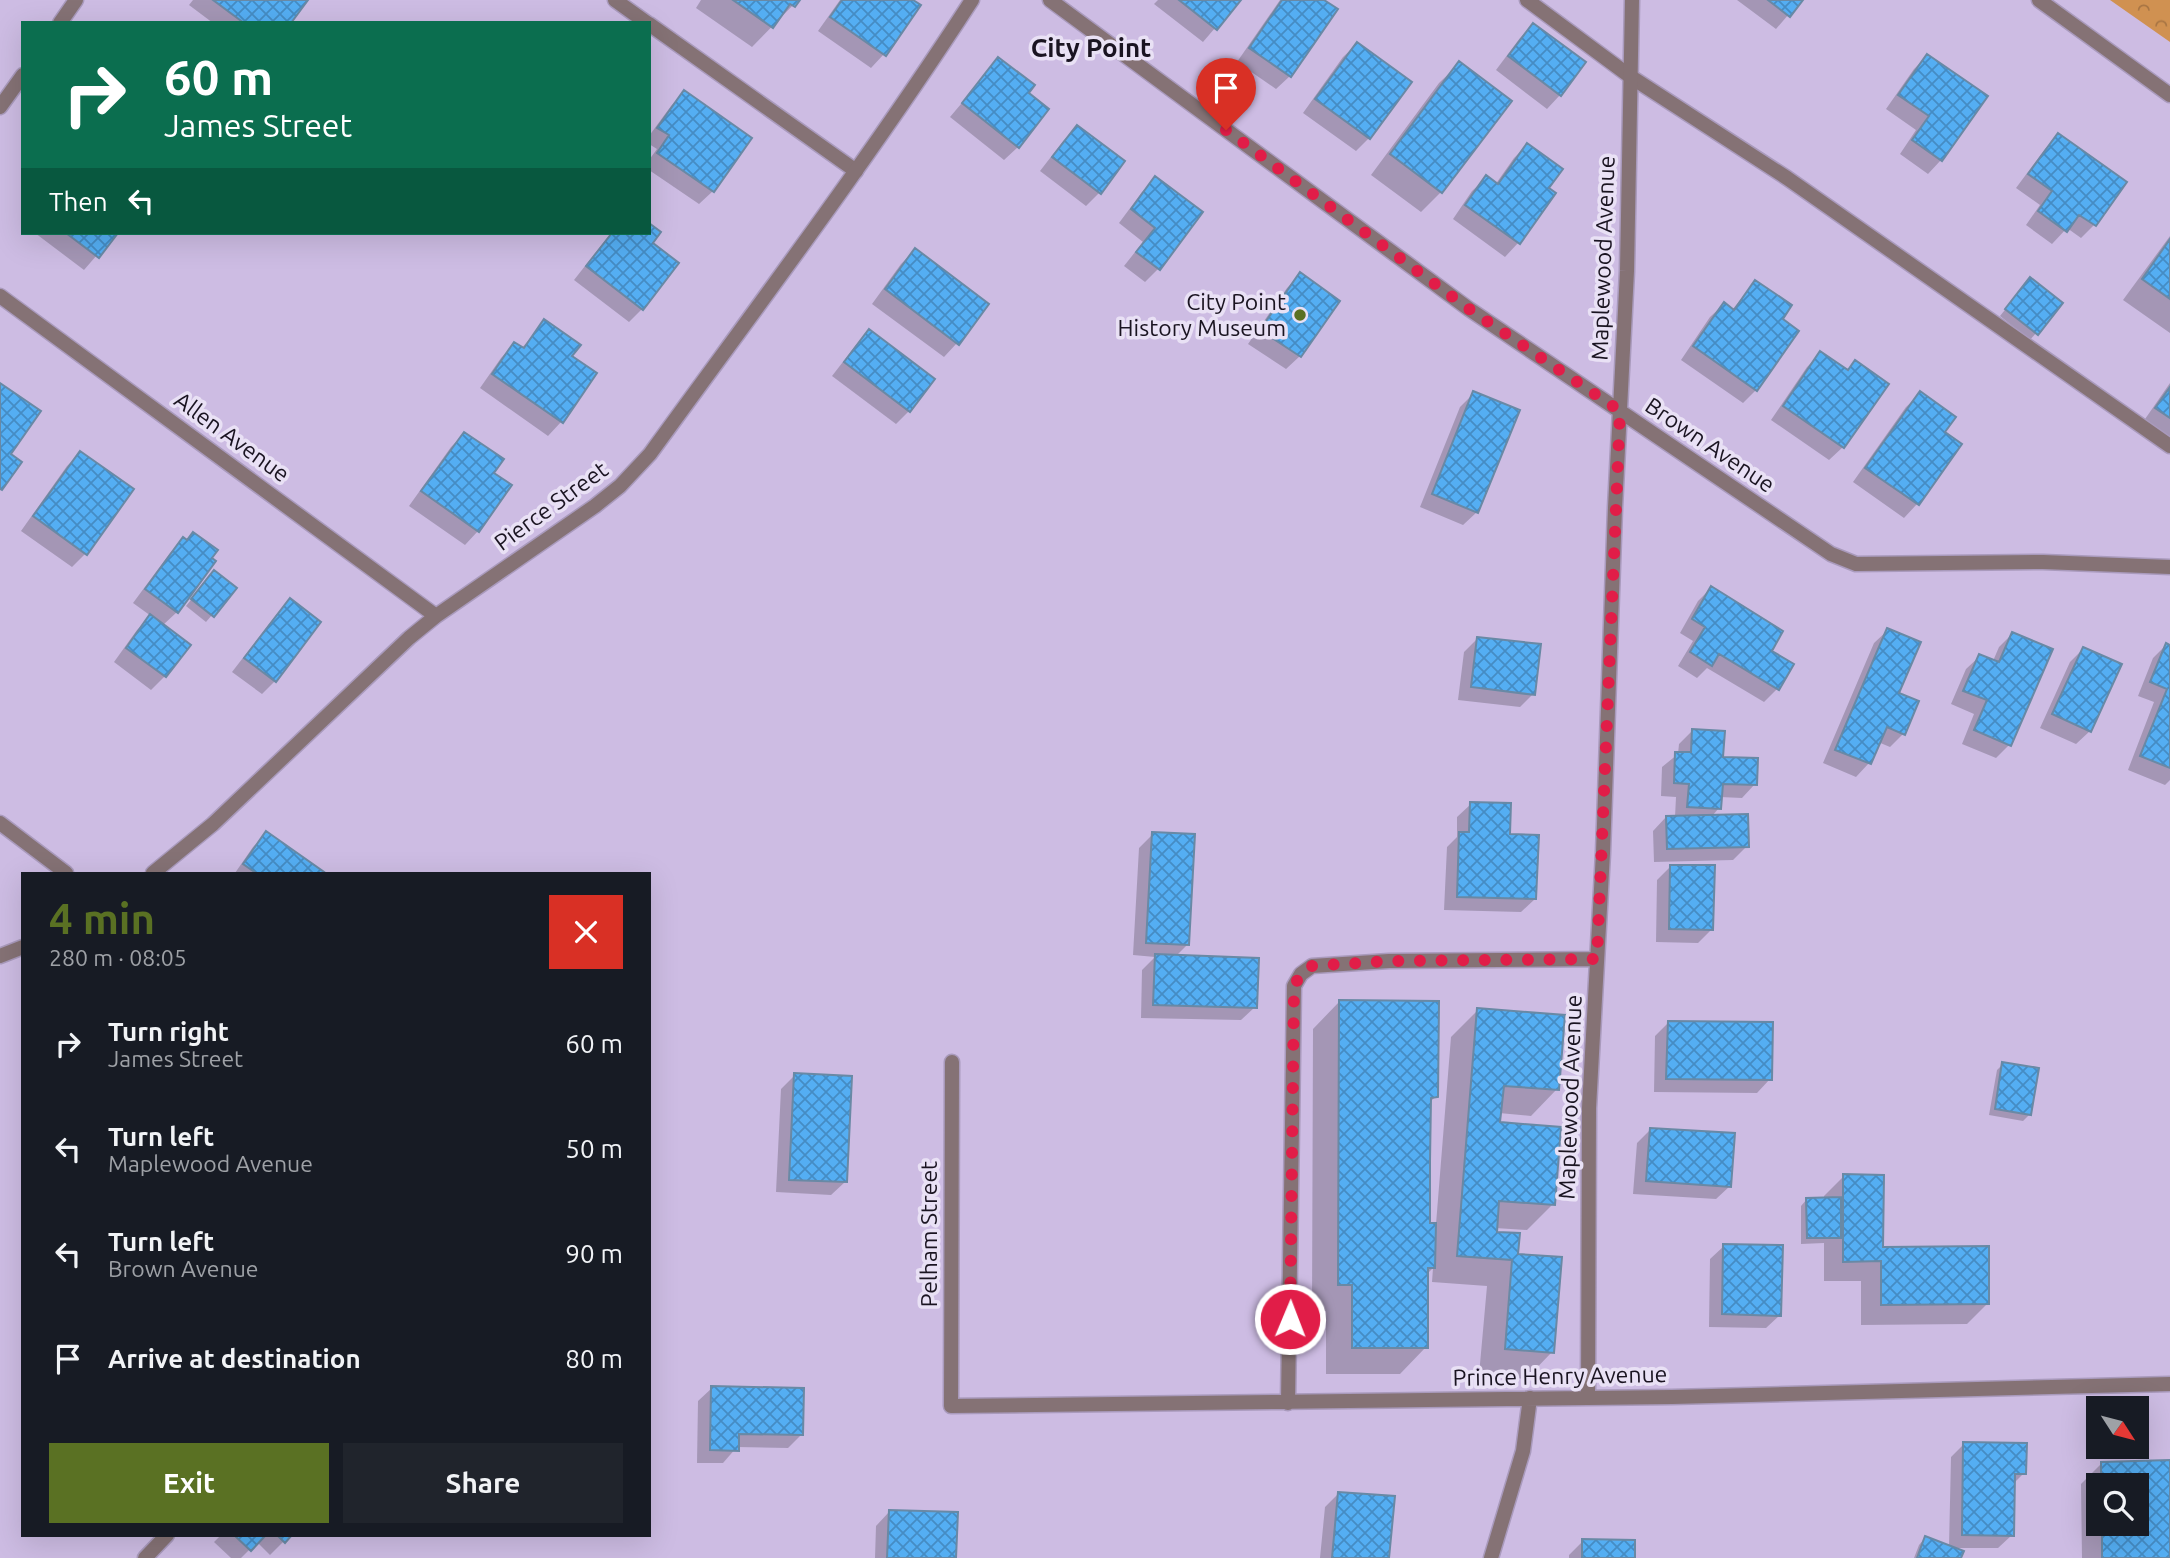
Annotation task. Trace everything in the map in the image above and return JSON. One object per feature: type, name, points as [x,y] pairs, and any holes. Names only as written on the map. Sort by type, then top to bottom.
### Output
[{"type":"street","points":[[61,21],[76,0]]},
{"type":"street","points":[[615,0],[645,21]]},
{"type":"street","name":"Pierce Street","points":[[154,872],[213,824],[409,638],[620,486],[650,454],[856,171],[972,0]]},
{"type":"street","name":"Brown Avenue","points":[[1050,0],[1469,309],[1830,554],[1856,564],[2043,562],[2170,567]]},
{"type":"street","points":[[1527,0],[1631,77],[1787,178],[2170,446]]},
{"type":"street","name":"Maplewood Avenue","points":[[1588,1398],[1589,1108],[1627,271],[1632,0]]},
{"type":"street","points":[[2039,0],[2170,95]]},
{"type":"street","points":[[651,25],[856,171]]},
{"type":"street","points":[[0,107],[21,78]]},
{"type":"street","name":"Allen Avenue","points":[[0,296],[436,616]]},
{"type":"street","points":[[0,823],[65,872]]},
{"type":"street","points":[[0,956],[21,948]]},
{"type":"street","points":[[1288,1403],[1294,986],[1301,974],[1312,966],[1389,961],[1597,959]]},
{"type":"street","name":"Pelham Street","points":[[951,1406],[952,1062]]},
{"type":"street","name":"Prince Henry Avenue","points":[[951,1406],[1588,1398],[2170,1384]]},
{"type":"street","points":[[1491,1558],[1523,1451],[1530,1398]]},
{"type":"street","points":[[145,1558],[165,1537]]},
{"type":"green space","points":[[2110,0],[2170,0],[2170,42]]},
{"type":"building","points":[[213,0],[308,0],[292,21],[241,21]]},
{"type":"building","points":[[733,0],[800,0],[795,7],[790,4],[773,28]]},
{"type":"building","points":[[842,0],[913,0],[921,5],[886,56],[830,17]]},
{"type":"building","points":[[1179,0],[1241,0],[1217,30]]},
{"type":"building","points":[[1282,0],[1324,0],[1338,9],[1291,77],[1249,48]]},
{"type":"building","points":[[1768,0],[1803,0],[1790,17]]},
{"type":"building","points":[[1533,23],[1586,62],[1561,96],[1508,56]]},
{"type":"building","points":[[1357,42],[1412,82],[1370,139],[1315,99]]},
{"type":"building","points":[[1927,54],[1988,96],[1942,161],[1912,140],[1929,116],[1898,95]]},
{"type":"building","points":[[998,57],[1035,85],[1029,93],[1049,109],[1019,148],[962,103]]},
{"type":"building","points":[[1459,61],[1512,101],[1442,193],[1390,154]]},
{"type":"building","points":[[684,90],[752,138],[714,192],[657,153],[669,135],[657,128]]},
{"type":"building","points":[[1077,125],[1125,161],[1101,194],[1052,157]]},
{"type":"building","points":[[2058,133],[2127,182],[2096,226],[2079,215],[2067,232],[2038,211],[2052,191],[2028,174]]},
{"type":"building","points":[[1527,143],[1563,169],[1549,188],[1556,193],[1520,244],[1465,205],[1486,175],[1498,184]]},
{"type":"building","points":[[1155,176],[1203,212],[1160,270],[1136,252],[1155,228],[1131,209]]},
{"type":"building","points":[[651,224],[661,232],[653,243],[679,263],[643,310],[586,266],[610,235],[651,235]]},
{"type":"building","points":[[69,235],[116,235],[99,258]]},
{"type":"building","points":[[2170,239],[2170,299],[2142,279]]},
{"type":"building","points":[[915,248],[989,304],[959,345],[885,289]]},
{"type":"building","name":"City Point History Museum","points":[[1300,272],[1340,301],[1301,357],[1260,330]]},
{"type":"building","points":[[2030,277],[2063,303],[2038,335],[2005,309]]},
{"type":"building","points":[[1755,280],[1792,305],[1783,319],[1799,331],[1757,391],[1693,346],[1724,302],[1734,310]]},
{"type":"building","points":[[544,319],[581,345],[572,356],[597,373],[563,423],[492,374],[514,342],[524,348]]},
{"type":"building","points":[[869,329],[935,379],[910,412],[844,362]]},
{"type":"building","points":[[1820,351],[1848,370],[1855,360],[1889,384],[1844,448],[1783,406]]},
{"type":"building","points":[[0,383],[41,411],[11,454],[22,462],[2,490],[0,489]]},
{"type":"building","points":[[2170,387],[2170,418],[2155,408]]},
{"type":"building","points":[[1473,391],[1520,410],[1478,513],[1432,494]]},
{"type":"building","points":[[1920,391],[1956,417],[1945,432],[1962,444],[1919,505],[1865,468]]},
{"type":"building","points":[[464,432],[504,459],[494,473],[512,485],[479,532],[421,491]]},
{"type":"building","points":[[80,451],[134,489],[87,555],[33,516]]},
{"type":"building","points":[[193,532],[218,550],[212,558],[216,561],[178,613],[145,589],[183,537],[187,540]]},
{"type":"building","points":[[214,570],[237,588],[214,617],[191,599]]},
{"type":"building","points":[[1711,586],[1783,631],[1772,651],[1794,664],[1779,690],[1719,654],[1712,666],[1690,652],[1705,627],[1692,619]]},
{"type":"building","points":[[290,598],[321,622],[276,682],[244,658]]},
{"type":"building","points":[[150,614],[191,645],[166,677],[126,648]]},
{"type":"building","points":[[1887,628],[1921,642],[1899,693],[1919,701],[1905,735],[1887,727],[1871,764],[1835,750]]},
{"type":"building","points":[[2012,632],[2053,649],[2011,746],[1974,730],[1987,700],[1963,691],[1979,654],[1999,662]]},
{"type":"building","points":[[1477,637],[1541,644],[1535,695],[1471,687]]},
{"type":"building","points":[[2166,643],[2170,645],[2170,768],[2140,756],[2167,689],[2150,682]]},
{"type":"building","points":[[2083,647],[2122,664],[2091,732],[2052,714]]},
{"type":"building","points":[[1692,729],[1725,731],[1723,757],[1758,758],[1757,785],[1723,784],[1721,809],[1687,807],[1689,784],[1674,783],[1675,752],[1691,752]]},
{"type":"building","points":[[1470,802],[1511,803],[1510,834],[1539,835],[1536,899],[1457,897],[1459,832],[1469,832]]},
{"type":"building","points":[[1748,814],[1749,847],[1667,849],[1666,816]]},
{"type":"building","points":[[266,831],[324,872],[255,872],[243,864]]},
{"type":"building","points":[[1152,832],[1195,834],[1189,945],[1146,943]]},
{"type":"building","points":[[1670,865],[1715,865],[1713,930],[1669,929]]},
{"type":"building","points":[[1155,954],[1259,958],[1257,1008],[1153,1005]]},
{"type":"building","points":[[1339,1000],[1439,1001],[1438,1097],[1431,1098],[1430,1223],[1436,1223],[1435,1268],[1428,1268],[1428,1348],[1352,1348],[1352,1285],[1338,1285]]},
{"type":"building","points":[[1477,1008],[1565,1015],[1559,1090],[1504,1086],[1500,1122],[1561,1127],[1555,1205],[1499,1201],[1497,1232],[1520,1233],[1518,1254],[1562,1257],[1554,1353],[1505,1349],[1512,1260],[1457,1256]]},
{"type":"building","points":[[1668,1021],[1773,1022],[1772,1080],[1666,1079]]},
{"type":"building","points":[[2002,1062],[2039,1068],[2031,1115],[1995,1109]]},
{"type":"building","points":[[794,1073],[852,1076],[847,1182],[789,1180]]},
{"type":"building","points":[[1650,1128],[1735,1133],[1731,1187],[1646,1181]]},
{"type":"building","points":[[1843,1174],[1884,1175],[1883,1247],[1989,1246],[1989,1304],[1881,1305],[1881,1261],[1843,1262]]},
{"type":"building","points":[[1841,1197],[1841,1238],[1807,1238],[1806,1198]]},
{"type":"building","points":[[1723,1244],[1783,1245],[1781,1316],[1722,1314]]},
{"type":"building","points":[[711,1386],[804,1388],[803,1435],[739,1434],[739,1451],[710,1450]]},
{"type":"building","points":[[1963,1442],[2027,1443],[2026,1474],[2015,1474],[2014,1536],[1962,1535]]},
{"type":"building","points":[[2170,1460],[2170,1558],[2102,1558],[2102,1536],[2149,1536],[2149,1473],[2101,1473],[2101,1462]]},
{"type":"building","points":[[1338,1492],[1395,1496],[1389,1558],[1332,1558]]},
{"type":"building","points":[[889,1510],[958,1512],[956,1558],[887,1558]]},
{"type":"building","points":[[1925,1536],[1964,1551],[1961,1558],[1917,1558]]},
{"type":"building","points":[[236,1537],[264,1537],[251,1551]]},
{"type":"building","points":[[279,1537],[290,1537],[285,1543]]},
{"type":"building","points":[[1582,1539],[1635,1540],[1635,1558],[1582,1558]]},
{"type":"place","name":"City Point History Museum","points":[[1300,315]]},
{"type":"district","name":"City Point","points":[[1091,48]]},
{"type":"route","points":[[1226,130],[1469,309],[1620,411],[1597,959],[1389,961],[1312,966],[1301,974],[1294,986],[1290,1319]]}]
